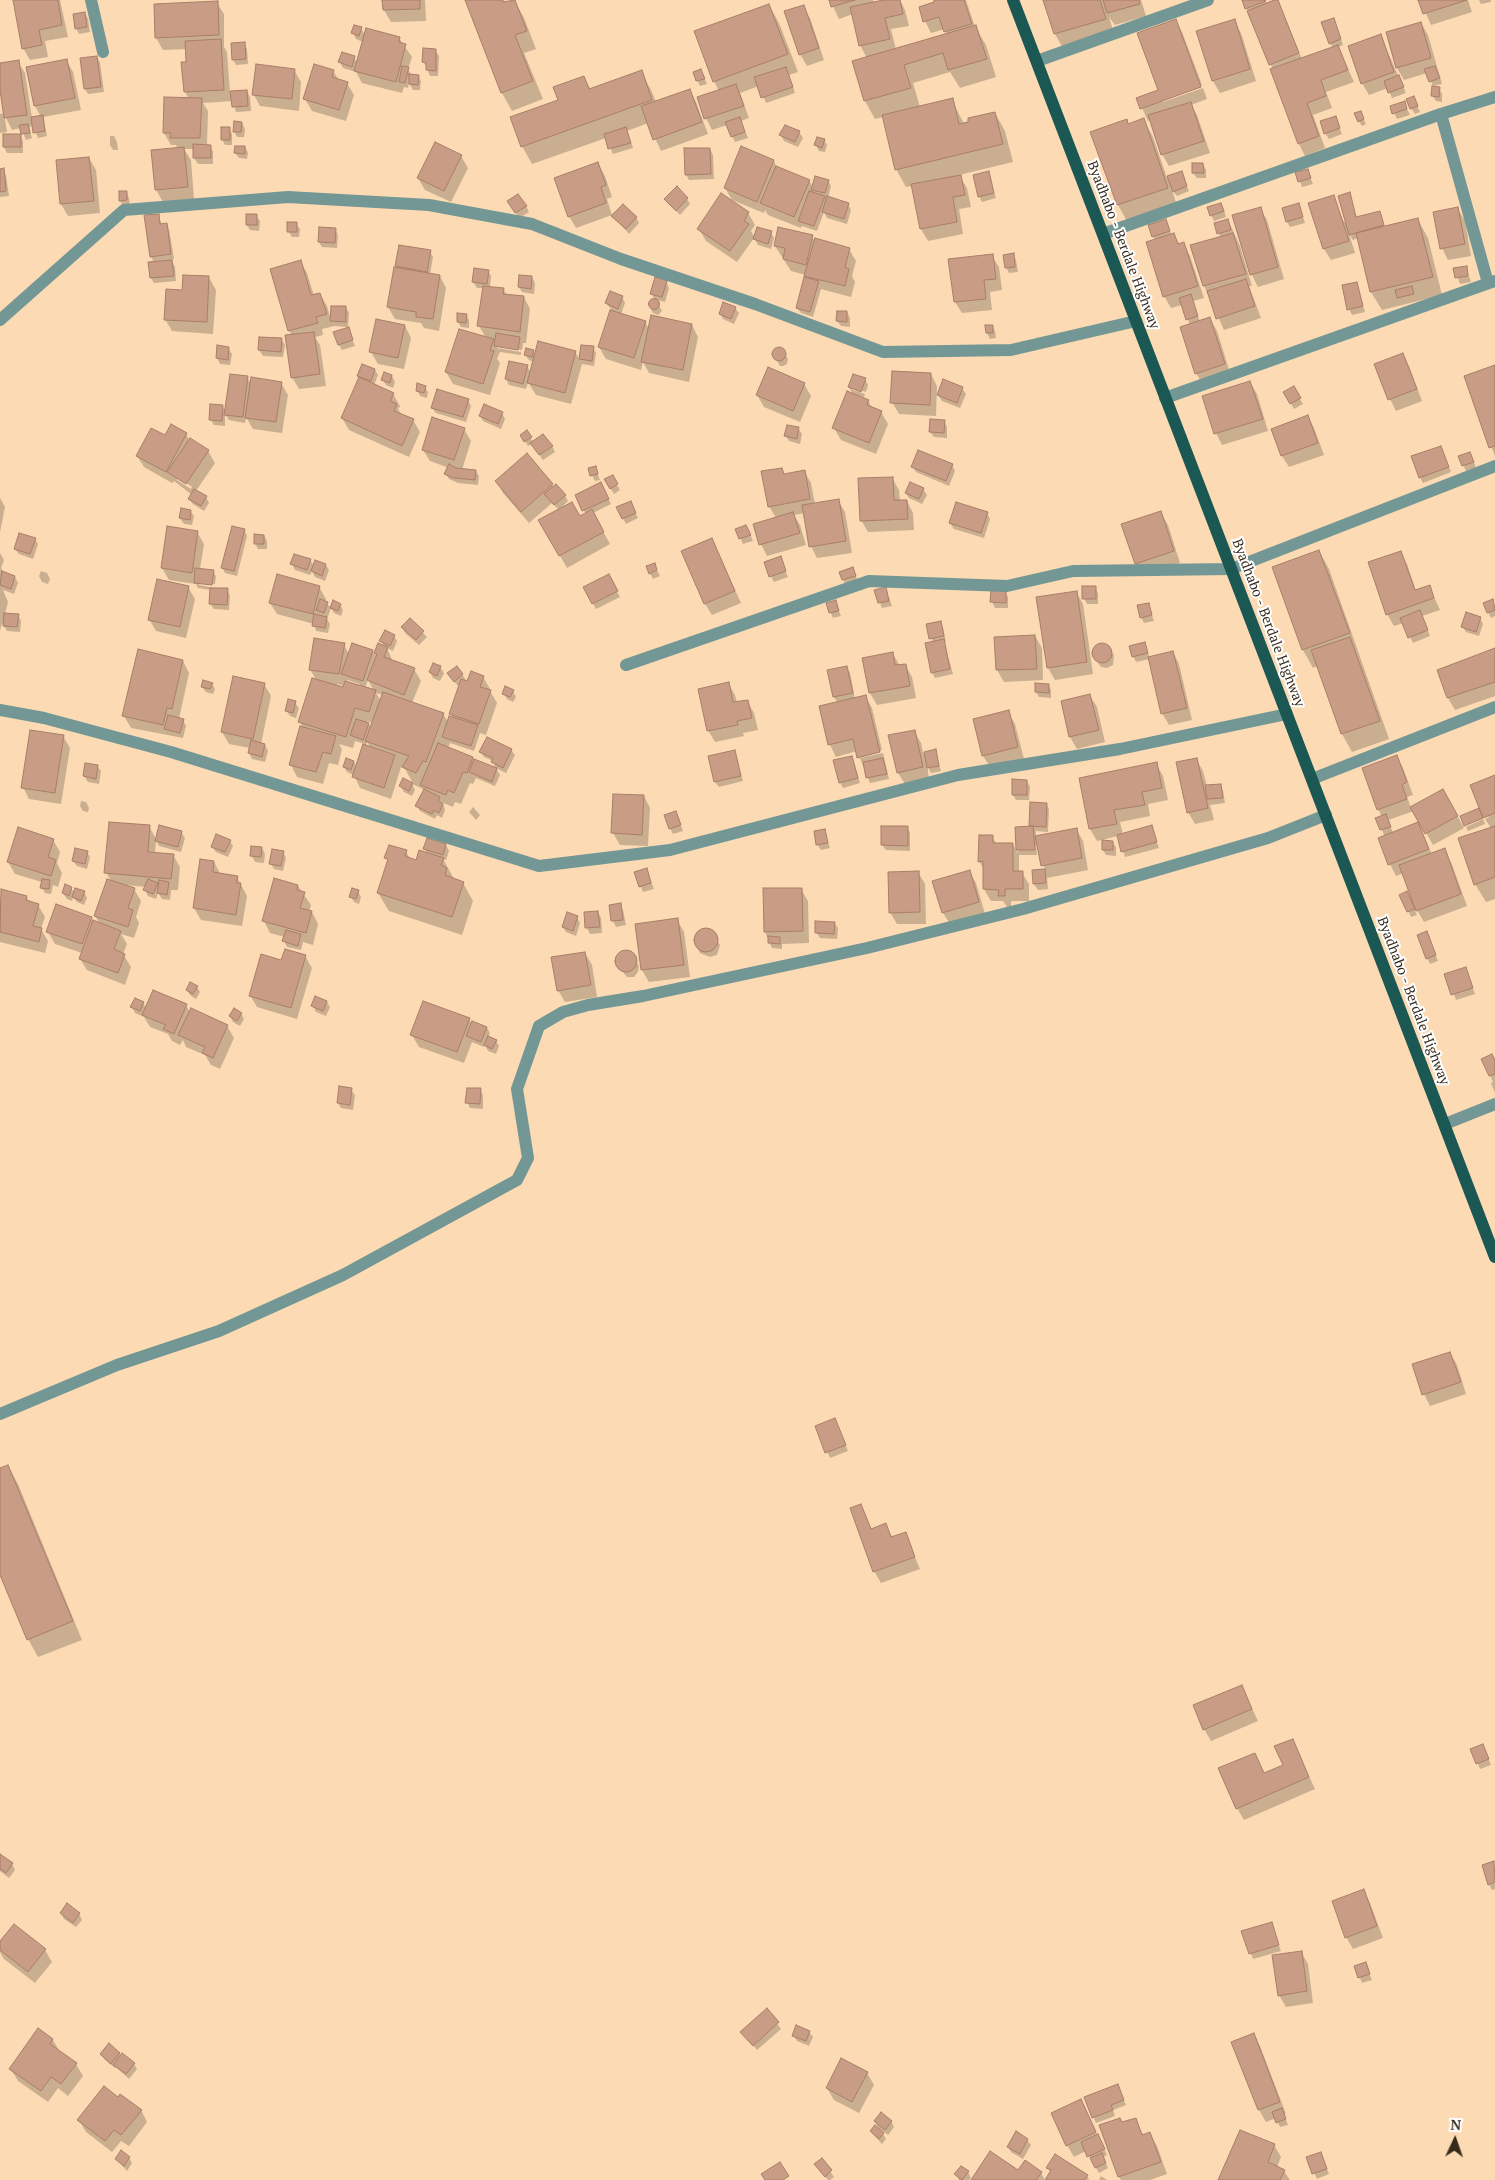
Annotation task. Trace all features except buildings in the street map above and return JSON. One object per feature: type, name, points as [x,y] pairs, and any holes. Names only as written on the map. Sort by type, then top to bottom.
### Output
[{"type":"main road","name":"Byadhabo - Berdale Highway","points":[[1013,0],[1495,1257]]},
{"type":"street","points":[[91,0],[103,52]]},
{"type":"street","points":[[1036,61],[1208,0]]},
{"type":"street","points":[[1103,234],[1441,114],[1495,97]]},
{"type":"street","points":[[1165,398],[1492,282],[1441,114]]},
{"type":"street","points":[[0,320],[124,210],[288,197],[429,205],[532,224],[621,259],[755,304],[883,352],[1011,350],[1136,321]]},
{"type":"street","points":[[626,665],[869,581],[1007,586],[1074,571],[1231,569],[1495,466]]},
{"type":"street","points":[[1312,779],[1495,707]]},
{"type":"street","points":[[0,710],[44,718],[172,752],[539,866],[670,850],[958,775],[1120,749],[1287,714]]},
{"type":"street","points":[[0,1414],[117,1365],[219,1331],[343,1275],[517,1180],[528,1158],[517,1089],[539,1026],[563,1012],[588,1005],[643,996],[867,948],[1014,911],[1268,838],[1326,816]]},
{"type":"street","points":[[1445,1124],[1495,1104]]}]
